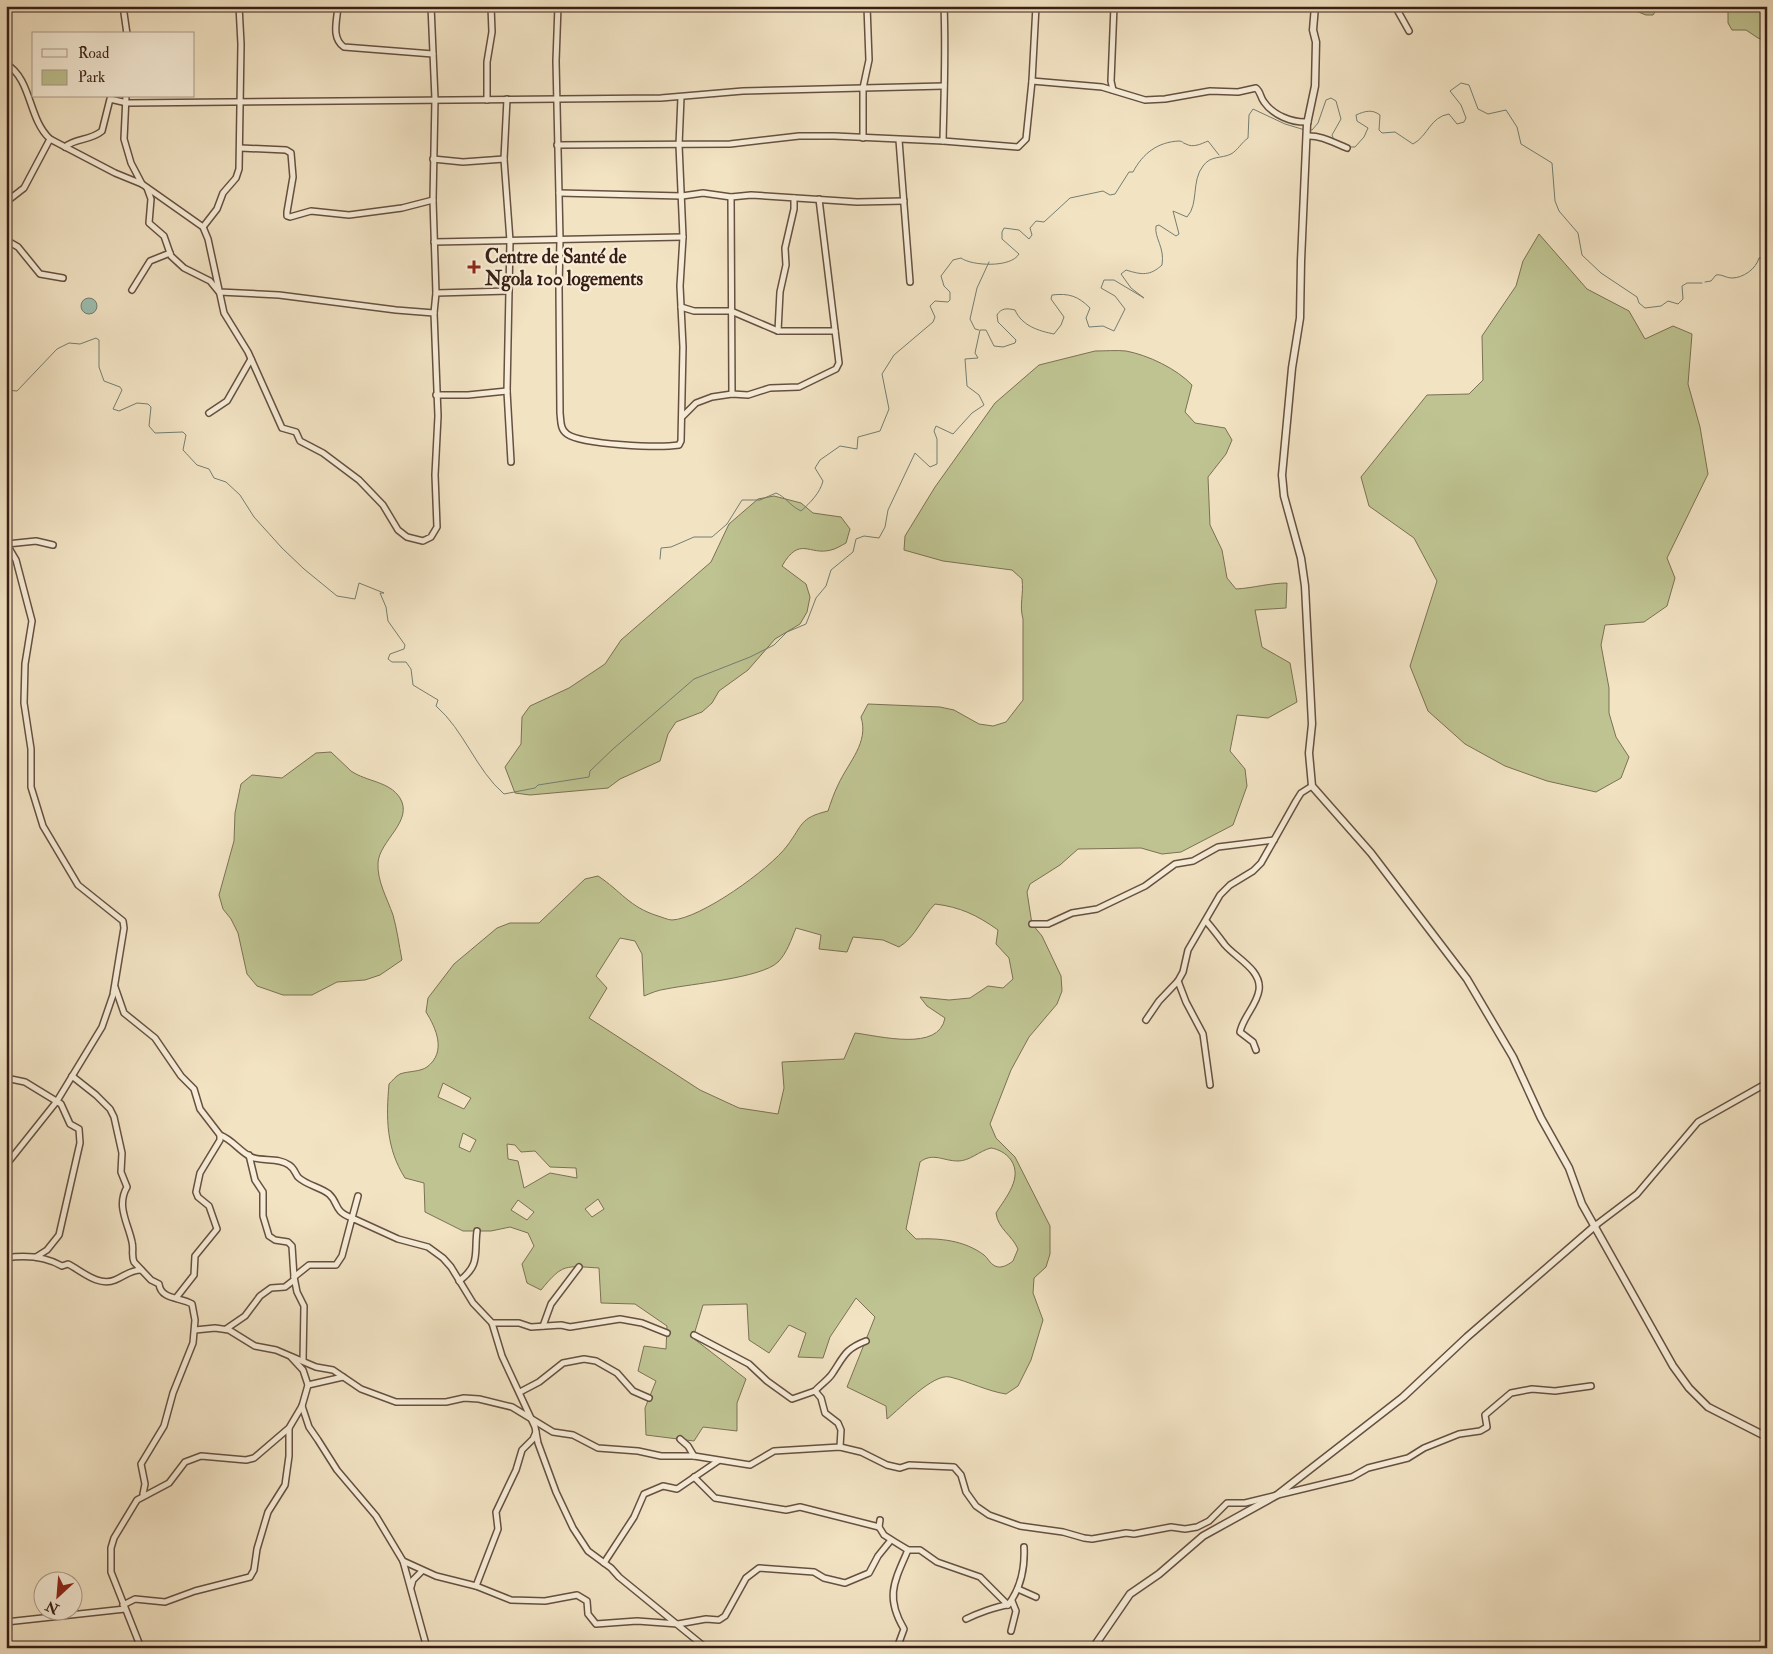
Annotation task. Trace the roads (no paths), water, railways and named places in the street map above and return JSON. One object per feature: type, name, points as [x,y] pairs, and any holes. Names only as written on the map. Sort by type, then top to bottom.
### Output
[{"type":"street","points":[[123,6],[127,32]]},
{"type":"street","points":[[203,227],[217,209],[223,192],[236,178],[239,169],[242,44],[239,6]]},
{"type":"street","points":[[338,6],[335,37],[344,47],[433,54]]},
{"type":"street","points":[[6,64],[20,77],[35,117],[43,132],[50,139],[144,186],[203,227],[208,239],[219,292],[228,323],[251,358],[282,428],[296,432],[300,441],[323,453],[359,480],[383,505],[398,530],[407,537],[423,541],[431,537],[437,527],[434,313],[436,293],[433,200],[435,99],[431,6]]},
{"type":"street","points":[[487,100],[487,62],[492,32],[491,6]]},
{"type":"street","points":[[558,6],[557,146],[560,240],[558,288],[561,427],[566,434],[579,439],[669,447],[679,445],[681,441],[683,237],[679,145],[681,96]]},
{"type":"street","points":[[863,138],[863,88],[869,60],[868,6]]},
{"type":"street","points":[[943,141],[944,86],[947,61],[944,6]]},
{"type":"street","points":[[557,146],[730,144],[799,136],[943,141],[1018,146],[1023,144],[1026,139],[1032,81],[1036,6]]},
{"type":"street","points":[[1113,90],[1111,81],[1114,6]]},
{"type":"street","points":[[1315,6],[1313,30],[1316,42],[1315,86],[1307,123],[1300,261],[1300,318],[1292,368],[1282,475],[1284,496],[1301,558],[1305,586],[1312,724],[1309,753],[1312,786],[1371,853],[1467,979],[1513,1057],[1529,1095],[1568,1168],[1582,1204],[1596,1225],[1606,1249],[1674,1366],[1689,1388],[1708,1407],[1767,1437]]},
{"type":"street","points":[[1395,6],[1409,31]]},
{"type":"street","points":[[1032,81],[1102,87],[1145,100],[1165,99],[1210,91],[1238,92],[1256,88],[1267,106],[1278,114],[1286,119],[1307,123]]},
{"type":"street","points":[[65,147],[80,140],[92,139],[102,131],[110,99],[557,99],[681,96],[743,91],[944,86]]},
{"type":"street","points":[[126,99],[124,139],[131,163],[151,199],[150,223],[164,236],[170,253],[184,268],[203,276],[219,292],[279,295],[434,313]]},
{"type":"street","points":[[507,99],[504,159],[510,241],[507,391],[511,462]]},
{"type":"street","points":[[1307,136],[1326,139],[1347,148]]},
{"type":"street","points":[[6,202],[24,188],[50,139]]},
{"type":"street","points":[[899,140],[910,282]]},
{"type":"street","points":[[240,148],[286,150],[291,153],[293,177],[287,216],[290,217],[311,211],[349,216],[402,208],[433,200]]},
{"type":"street","points":[[433,159],[463,162],[504,159]]},
{"type":"street","points":[[559,194],[682,196],[703,194],[730,197],[751,195],[904,201]]},
{"type":"street","points":[[730,197],[732,394]]},
{"type":"street","points":[[778,331],[780,292],[786,265],[785,248],[794,198]]},
{"type":"street","points":[[682,417],[696,403],[712,397],[732,394],[748,395],[770,388],[799,387],[830,374],[836,369],[839,363],[819,199]]},
{"type":"street","points":[[434,242],[683,237]]},
{"type":"street","points":[[6,240],[18,247],[40,274],[63,278]]},
{"type":"street","points":[[132,290],[150,261],[170,253]]},
{"type":"street","points":[[436,293],[509,291]]},
{"type":"street","points":[[681,308],[694,311],[731,311],[778,331],[835,331]]},
{"type":"street","points":[[209,413],[227,401],[251,358]]},
{"type":"street","points":[[436,395],[468,395],[507,391]]},
{"type":"street","points":[[6,1165],[58,1101],[106,1018],[123,938],[123,921],[83,891],[72,878],[43,826],[31,787],[31,749],[24,691],[27,651],[32,621],[16,560],[6,544],[36,541],[53,545]]},
{"type":"street","points":[[1146,1020],[1159,1001],[1178,981],[1183,972],[1188,950],[1220,896],[1230,885],[1262,863],[1301,793],[1312,786]]},
{"type":"street","points":[[1032,924],[1048,924],[1072,913],[1097,910],[1145,886],[1175,864],[1193,861],[1218,847],[1274,840]]},
{"type":"street","points":[[1206,921],[1226,946],[1254,972],[1260,983],[1259,992],[1249,1014],[1242,1023],[1240,1032],[1253,1042],[1256,1050]]},
{"type":"street","points":[[1178,981],[1186,1002],[1203,1034],[1210,1085]]},
{"type":"street","points":[[114,984],[124,1013],[155,1038],[181,1076],[194,1089],[200,1109],[220,1135],[231,1140],[237,1148],[249,1155],[282,1161],[290,1165],[298,1178],[329,1194],[339,1211],[398,1239],[428,1247],[443,1258],[473,1303],[492,1323],[502,1356],[531,1418],[556,1492],[573,1528],[588,1551],[706,1648]]},
{"type":"street","points":[[72,1076],[110,1109],[116,1122],[122,1153],[121,1172],[127,1187],[122,1196],[124,1223],[133,1245],[132,1257],[141,1270],[158,1284],[160,1290],[166,1295],[192,1304],[195,1330],[193,1343],[173,1393],[164,1426],[141,1464],[145,1484],[144,1494]]},
{"type":"street","points":[[6,1078],[25,1082],[58,1101],[70,1124],[79,1129],[80,1143],[59,1235],[47,1250],[36,1257]]},
{"type":"street","points":[[1093,1648],[1130,1594],[1160,1574],[1203,1536],[1277,1495],[1403,1397],[1467,1337],[1596,1225],[1637,1194],[1698,1122],[1767,1083]]},
{"type":"street","points":[[176,1298],[194,1275],[195,1256],[217,1229],[209,1206],[198,1197],[196,1192],[200,1173],[217,1144],[220,1135]]},
{"type":"street","points":[[249,1155],[255,1180],[263,1192],[263,1216],[269,1236],[275,1240],[288,1242],[292,1246],[294,1279],[304,1306],[303,1360]]},
{"type":"street","points":[[226,1330],[246,1316],[260,1296],[271,1288],[285,1287],[309,1265],[336,1265],[342,1256],[358,1196]]},
{"type":"street","points":[[460,1281],[465,1277],[477,1259],[477,1231]]},
{"type":"street","points":[[6,1258],[19,1258],[26,1255],[62,1266],[68,1264],[90,1278],[102,1280],[114,1281],[133,1270],[141,1270]]},
{"type":"street","points":[[543,1326],[551,1304],[579,1267]]},
{"type":"street","points":[[492,1323],[519,1323],[531,1327],[582,1326],[591,1322],[620,1320],[642,1323],[667,1333]]},
{"type":"street","points":[[195,1330],[215,1328],[226,1330],[248,1343],[289,1355],[316,1367],[333,1370],[361,1389],[396,1402],[446,1402],[464,1398],[479,1399],[512,1407],[553,1432],[572,1435],[598,1448],[638,1451],[661,1456],[694,1456],[750,1465],[774,1450],[840,1447],[861,1452],[886,1465],[900,1468],[908,1465],[954,1467],[966,1492],[976,1506],[990,1515],[1020,1526],[1063,1532],[1084,1538],[1126,1533],[1134,1534],[1171,1527],[1185,1530],[1197,1527],[1209,1521],[1227,1503],[1245,1503],[1352,1477],[1368,1468],[1408,1458],[1424,1448],[1459,1434],[1480,1431],[1487,1427],[1485,1415],[1511,1393],[1532,1389],[1555,1391],[1591,1386]]},
{"type":"street","points":[[694,1335],[749,1364],[767,1381],[792,1399],[815,1391],[831,1376],[840,1359],[851,1348],[866,1341]]},
{"type":"street","points":[[141,1648],[111,1572],[111,1548],[132,1507],[144,1494],[169,1483],[180,1466],[191,1458],[201,1456],[246,1460],[254,1458],[289,1428],[302,1406],[308,1385],[302,1370],[289,1355]]},
{"type":"street","points":[[520,1392],[544,1378],[556,1367],[584,1360],[596,1360],[617,1373],[633,1391],[649,1398]]},
{"type":"street","points":[[308,1385],[343,1377]]},
{"type":"street","points":[[815,1391],[821,1398],[825,1413],[838,1423],[841,1430],[840,1447]]},
{"type":"street","points":[[302,1406],[309,1427],[337,1470],[376,1516],[403,1561],[427,1648]]},
{"type":"street","points":[[6,1622],[124,1607],[136,1599],[165,1602],[184,1594],[250,1577],[253,1574],[257,1550],[268,1512],[285,1485],[289,1456],[289,1428]]},
{"type":"street","points":[[476,1586],[498,1529],[496,1512],[516,1470],[522,1450],[533,1439],[536,1432]]},
{"type":"street","points":[[680,1439],[688,1446],[694,1456]]},
{"type":"street","points":[[604,1563],[634,1518],[644,1494],[663,1486],[677,1488],[708,1465],[720,1460]]},
{"type":"street","points":[[694,1477],[715,1498],[786,1510],[807,1509],[879,1527]]},
{"type":"street","points":[[880,1520],[879,1527],[884,1535],[908,1550],[920,1550],[937,1562],[980,1577],[1010,1603],[1016,1611],[1011,1631]]},
{"type":"street","points":[[403,1561],[422,1571],[476,1586],[511,1600],[545,1601],[582,1596],[587,1601],[588,1614],[596,1624],[637,1621],[678,1624],[706,1619],[718,1620],[725,1616],[746,1578],[759,1568],[814,1572],[824,1578],[845,1583],[869,1573],[878,1556],[891,1540]]},
{"type":"street","points":[[966,1619],[988,1612],[999,1605],[1010,1603],[1018,1589],[1025,1562],[1024,1547]]},
{"type":"street","points":[[897,1648],[904,1629],[892,1606],[893,1592],[898,1573],[908,1550]]},
{"type":"street","points":[[411,1588],[413,1580],[422,1571]]},
{"type":"street","points":[[1018,1589],[1036,1597]]},
{"type":"waterway","points":[[1349,147],[1355,147],[1364,137],[1368,128],[1357,121],[1356,115],[1365,112],[1371,111],[1380,115],[1379,130],[1382,133],[1395,132],[1413,144],[1418,141],[1437,119],[1443,116],[1449,114],[1457,124],[1464,122],[1466,118],[1461,105],[1450,91],[1461,83],[1469,85],[1478,109],[1488,114],[1506,110],[1517,127],[1521,144],[1552,163],[1555,201],[1559,211],[1578,233],[1582,255],[1601,273],[1637,297],[1639,303],[1645,308],[1661,306],[1668,301],[1678,304],[1683,299],[1682,286],[1687,283],[1702,283]]},
{"type":"waterway","points":[[1309,130],[1312,130],[1318,123],[1326,100],[1331,98],[1336,101],[1341,119],[1332,135],[1334,140]]},
{"type":"waterway","points":[[6,390],[17,391],[57,349],[69,343],[80,344],[96,338],[99,340],[99,367],[104,381],[120,387],[122,390],[113,409],[119,411],[137,403],[148,404],[151,407],[149,426],[155,433],[183,432],[186,435],[183,450],[197,465],[209,469],[214,478],[226,482],[240,495],[254,517],[282,548],[337,596],[355,599],[359,583],[384,593],[380,593],[386,607],[388,621],[405,645],[404,649],[390,654],[388,659],[392,662],[406,662],[411,669],[413,685],[438,700],[436,706],[454,726],[486,774],[504,794],[535,788],[538,785],[589,777],[590,771],[613,749],[694,679],[750,657],[774,645],[787,632],[806,624],[816,598],[826,586],[831,570],[853,552],[856,539],[864,536],[879,538],[885,527],[888,510],[915,453],[930,467],[937,464],[937,439],[934,431],[936,426],[953,434],[972,413],[984,405],[979,395],[967,386],[965,359],[978,358],[975,353],[980,330],[986,330],[994,346],[1003,347],[1015,343],[1016,340],[998,322],[997,315],[1000,311],[1007,309],[1015,310],[1026,324],[1054,334],[1064,317],[1051,299],[1052,295],[1063,294],[1077,298],[1090,308],[1086,318],[1089,327],[1103,326],[1114,331],[1125,309],[1115,296],[1101,288],[1104,280],[1114,280],[1144,298],[1131,288],[1121,274],[1126,270],[1146,274],[1158,269],[1162,265],[1163,259],[1156,226],[1159,225],[1176,236],[1179,234],[1173,211],[1187,217],[1191,212],[1199,172],[1209,160],[1231,154],[1248,138],[1249,115],[1253,109],[1285,124],[1305,130]]},
{"type":"waterway","points":[[660,559],[661,548],[671,547],[694,537],[712,537],[727,524],[742,500],[760,500],[776,493],[801,511],[808,505],[822,485],[823,481],[815,468],[820,460],[840,446],[857,449],[858,437],[880,431],[889,409],[882,374],[894,355],[933,322],[935,317],[930,306],[935,301],[948,302],[950,300],[950,292],[944,286],[941,276],[953,260],[961,258],[974,263],[1000,264],[1015,259],[1019,254],[1002,239],[1004,228],[1019,230],[1029,239],[1032,235],[1030,228],[1036,221],[1044,222],[1070,198],[1103,191],[1110,195],[1115,194],[1129,172],[1133,172],[1141,159],[1158,146],[1179,141],[1194,146],[1208,141],[1219,155]]},
{"type":"waterway","points":[[1705,282],[1711,281],[1716,275],[1732,278],[1740,276],[1749,272],[1759,258],[1767,257]]},
{"type":"waterway","points":[[979,330],[975,329],[970,319],[977,288],[989,262]]},
{"type":"place","name":"Centre de Santé de Ngola 100 logements","points":[[474,267]]}]
